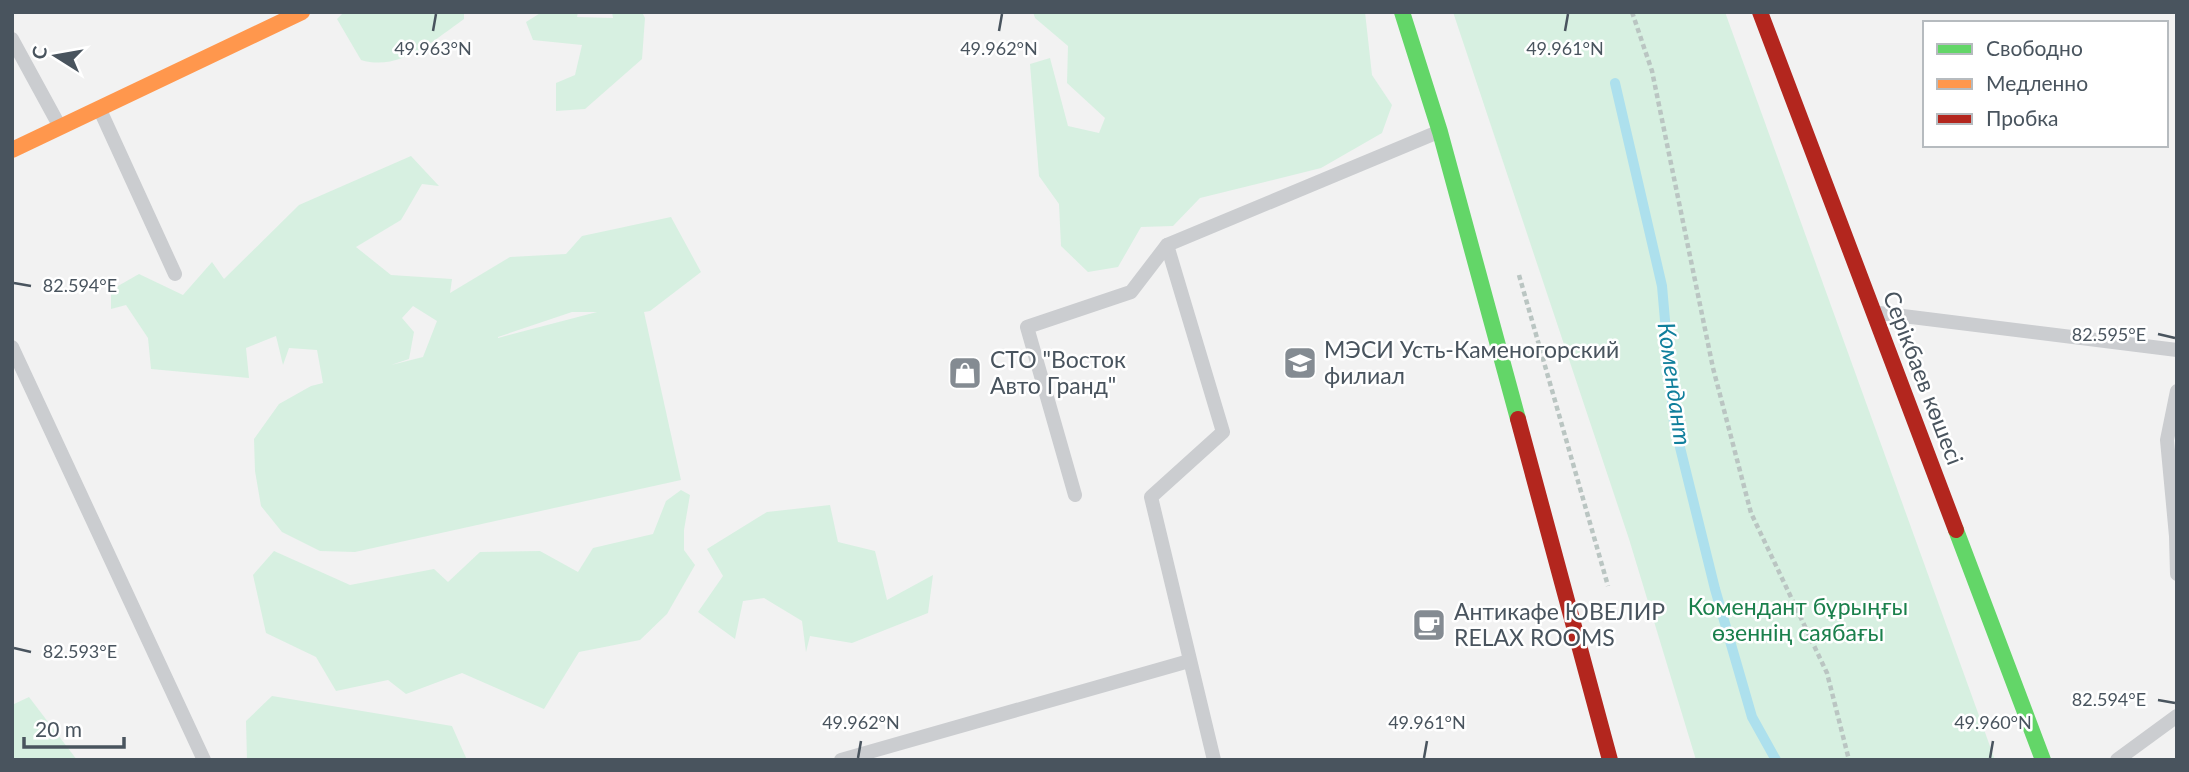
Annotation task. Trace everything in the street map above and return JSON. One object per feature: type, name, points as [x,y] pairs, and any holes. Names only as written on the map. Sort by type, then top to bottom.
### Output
[{"type":"street","points":[[12,150],[302,12]]},
{"type":"street","points":[[1402,12],[1440,132],[1610,760]]},
{"type":"street","name":"Серікбаев көшесі","points":[[1760,12],[2043,760]]},
{"type":"lane","points":[[12,39],[61,127]]},
{"type":"lane","points":[[99,109],[175,274]]},
{"type":"lane","points":[[1075,495],[1027,327],[1131,292],[1167,245],[1440,132]]},
{"type":"lane","points":[[1167,245],[1223,432],[1151,498],[1214,760]]},
{"type":"lane","points":[[1874,312],[2177,350]]},
{"type":"lane","points":[[12,347],[204,760]]},
{"type":"lane","points":[[2177,391],[2167,440],[2177,574]]},
{"type":"lane","points":[[841,760],[1189,661]]},
{"type":"lane","points":[[2117,760],[2177,716]]},
{"type":"path","points":[[1632,12],[1652,71],[1713,368],[1751,513],[1827,673],[1849,760]]},
{"type":"path","points":[[1518,272],[1608,586]]},
{"type":"green space","points":[[344,12],[464,12],[464,19],[416,52],[389,62],[375,63],[361,60],[337,19]]},
{"type":"green space","points":[[542,12],[578,12],[577,17],[613,18],[612,12],[642,12],[645,18],[642,59],[585,109],[556,111],[556,83],[575,75],[582,45],[533,40],[526,22]]},
{"type":"green space","points":[[1033,12],[1365,12],[1372,75],[1392,105],[1382,133],[1321,168],[1200,198],[1173,226],[1141,227],[1118,267],[1088,272],[1061,246],[1059,204],[1039,176],[1030,64],[1050,58],[1068,126],[1099,133],[1105,118],[1067,83],[1068,46],[1035,18]]},
{"type":"green space","name":"Комендант бұрыңғы өзеннің саябағы","points":[[1453,12],[1725,12],[1995,760],[1696,760],[1629,539]]},
{"type":"green space","points":[[411,156],[439,186],[422,184],[401,220],[356,247],[391,275],[452,279],[450,293],[510,257],[566,254],[582,236],[671,217],[701,272],[650,311],[644,312],[681,480],[355,552],[320,551],[282,532],[261,506],[255,471],[254,439],[279,404],[311,386],[323,383],[317,350],[289,348],[283,365],[276,336],[246,348],[249,378],[151,369],[148,338],[126,305],[111,309],[111,290],[139,274],[183,295],[212,262],[224,279],[299,205]],"holes":[[[413,306],[437,321],[423,357],[391,365],[409,359],[414,332],[402,318]],[[572,312],[597,312],[498,338],[498,337]]]},
{"type":"green space","points":[[681,490],[690,495],[684,530],[684,550],[695,565],[667,614],[640,640],[579,652],[544,709],[462,673],[406,694],[388,680],[336,691],[316,657],[266,633],[253,575],[274,551],[350,585],[434,569],[448,582],[480,552],[540,551],[578,572],[593,548],[653,534],[666,501]]},
{"type":"green space","points":[[830,505],[838,542],[875,551],[887,600],[933,575],[928,613],[852,643],[810,636],[806,652],[802,621],[764,598],[743,601],[735,639],[698,612],[723,576],[707,549],[767,512]]},
{"type":"green space","points":[[272,696],[452,726],[467,760],[247,760],[246,721]]},
{"type":"green space","points":[[29,697],[77,760],[12,760],[12,705]]},
{"type":"waterway","name":"Комендант","points":[[1615,83],[1662,286],[1674,423],[1715,589],[1752,717],[1776,760]]},
{"type":"traffic: fast","points":[[1402,12],[1440,132],[1518,419]]},
{"type":"traffic: fast","points":[[1956,530],[2043,760]]},
{"type":"traffic: slow","points":[[12,150],[302,12]]},
{"type":"traffic: jam","points":[[1760,12],[1956,530]]},
{"type":"traffic: jam","points":[[1518,419],[1610,760]]},
{"type":"place","name":"МЭСИ Усть-Каменогорский филиал","points":[[1300,363]]},
{"type":"place","name":"СТО \"Восток Авто Гранд\"","points":[[965,373]]},
{"type":"place","name":"Антикафе ЮВЕЛИР RELAX ROOMS","points":[[1429,625]]}]
